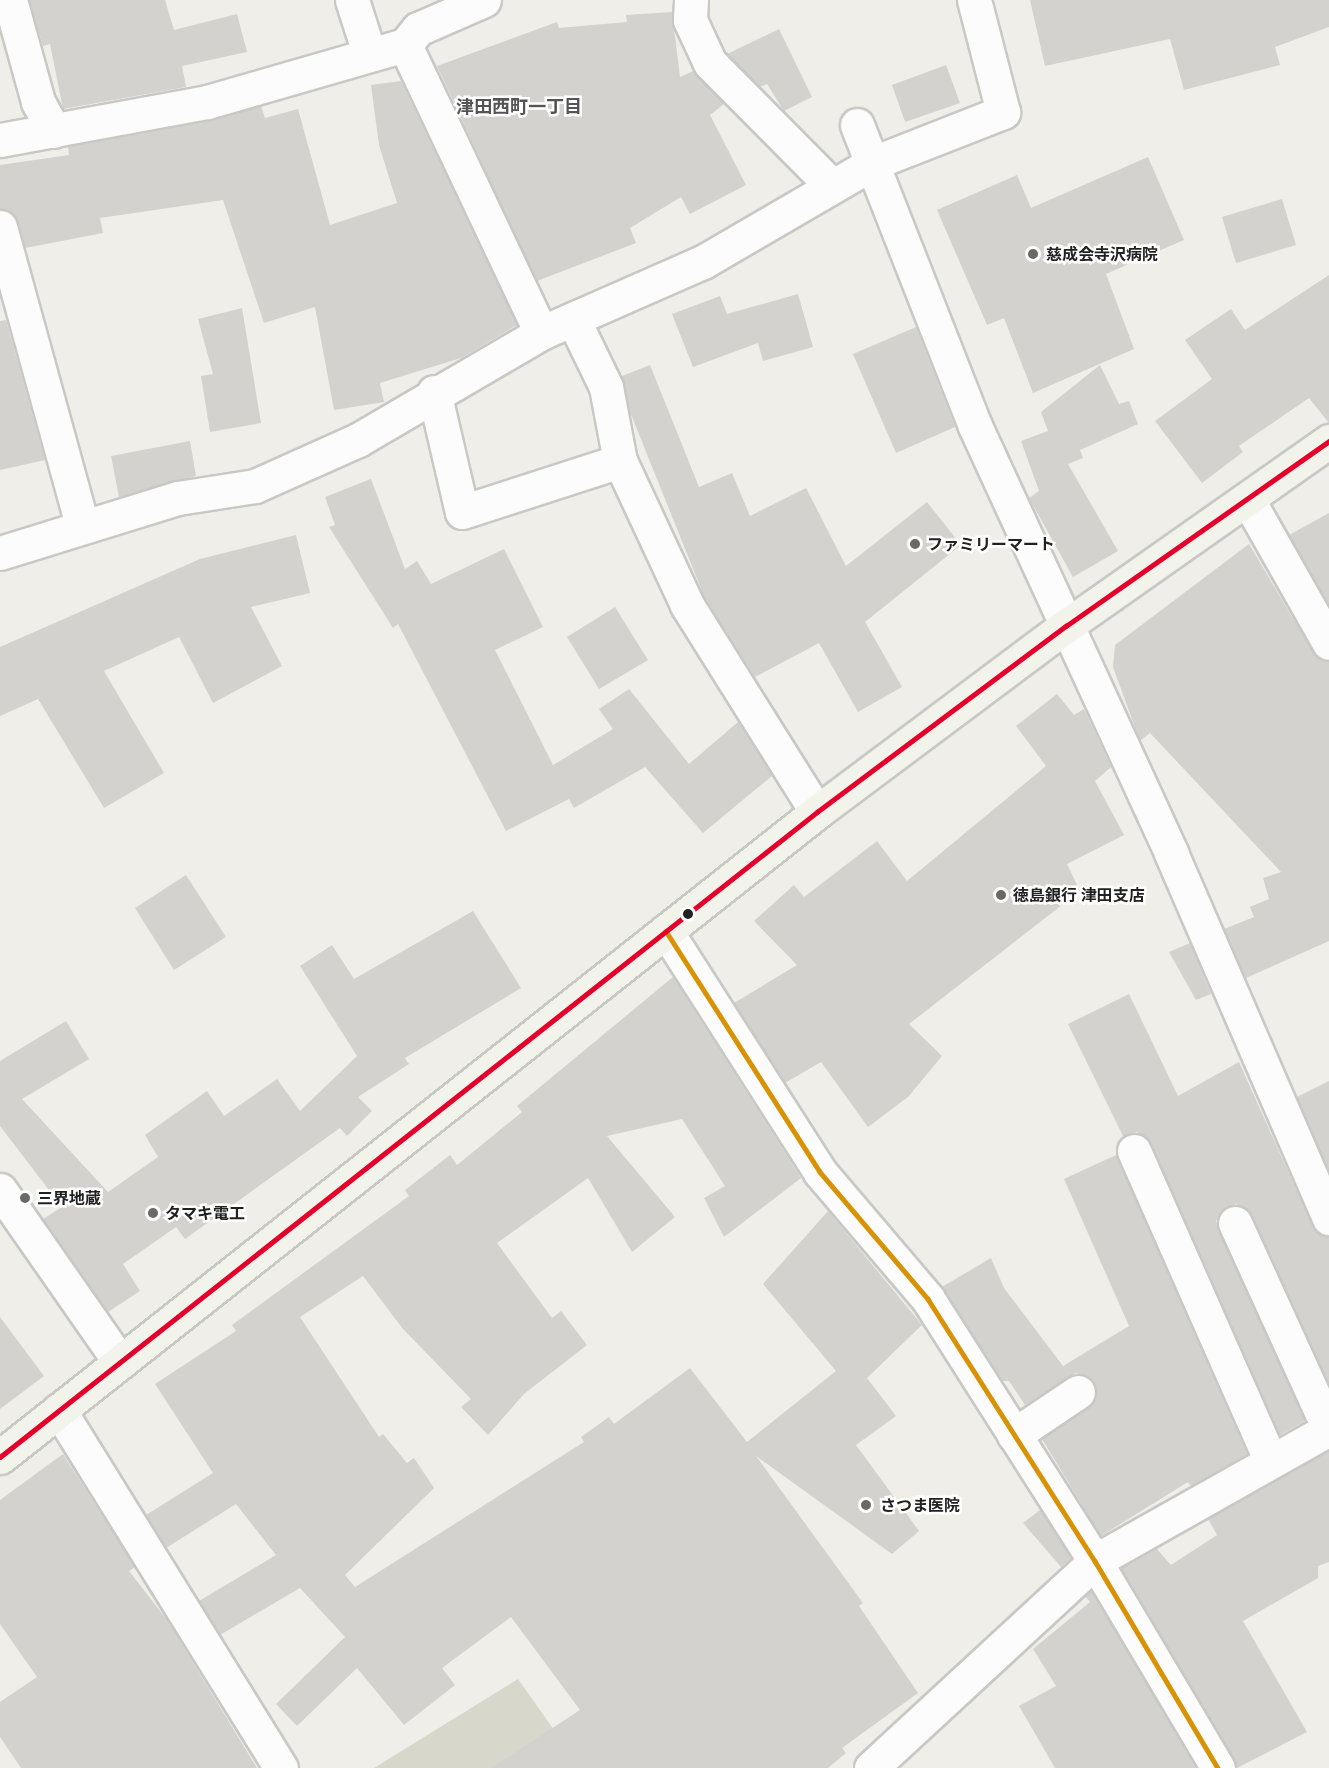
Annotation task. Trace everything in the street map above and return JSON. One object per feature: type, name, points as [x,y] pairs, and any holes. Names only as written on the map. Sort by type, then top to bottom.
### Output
[{"type":"main road","points":[[0,1457],[817,812],[1066,626],[1329,441]]},
{"type":"street","points":[[10,0],[38,102],[54,131]]},
{"type":"street","points":[[352,0],[369,52]]},
{"type":"street","points":[[0,140],[207,102],[369,52],[405,45],[418,29],[484,0]]},
{"type":"street","points":[[691,0],[690,20],[710,63],[832,186]]},
{"type":"street","points":[[0,553],[81,524],[178,498],[255,486],[358,440],[434,392],[541,333],[704,262],[873,163],[1003,112],[974,0]]},
{"type":"street","points":[[405,45],[541,333]]},
{"type":"street","points":[[857,124],[975,426],[1329,1218]]},
{"type":"street","points":[[0,227],[81,524]]},
{"type":"street","points":[[573,319],[606,387],[620,461],[687,605],[817,812]]},
{"type":"street","points":[[434,392],[462,512],[620,461]]},
{"type":"street","points":[[1248,500],[1329,642]]},
{"type":"street","points":[[666,931],[820,1172],[928,1299],[1095,1561],[1218,1768]]},
{"type":"street","points":[[1134,1151],[1272,1461]]},
{"type":"street","points":[[0,1190],[120,1362]]},
{"type":"street","points":[[871,1768],[1095,1561],[1329,1429],[1235,1223]]},
{"type":"street","points":[[1014,1435],[1078,1392]]},
{"type":"street","points":[[59,1410],[281,1768]]},
{"type":"shaded area","points":[[518,1679],[581,1768],[374,1768]]},
{"type":"building","points":[[29,0],[165,0],[174,30],[237,14],[247,52],[182,66],[186,87],[63,109],[50,44],[43,46]]},
{"type":"building","points":[[1030,0],[1329,0],[1329,27],[1275,47],[1280,65],[1184,90],[1170,39],[1045,66]]},
{"type":"building","points":[[672,12],[680,77],[693,71],[724,104],[710,115],[746,185],[690,214],[681,197],[630,228],[636,243],[537,281],[437,66],[557,22],[559,28],[627,22],[626,15]]},
{"type":"building","points":[[779,29],[812,97],[784,111],[767,84],[760,87],[727,54]]},
{"type":"building","points":[[946,65],[960,103],[905,122],[892,85]]},
{"type":"building","points":[[401,81],[517,325],[461,358],[380,383],[384,402],[334,410],[315,307],[264,323],[223,200],[100,218],[103,233],[25,248],[14,214],[0,209],[0,165],[69,155],[68,147],[261,106],[265,118],[298,109],[330,225],[397,203],[379,145],[371,85]]},
{"type":"building","points":[[1148,157],[1184,240],[1106,274],[1134,349],[1033,393],[1004,318],[987,325],[937,210],[1017,175],[1031,208]]},
{"type":"building","points":[[1282,199],[1296,245],[1236,263],[1222,217]]},
{"type":"building","points":[[1329,275],[1329,423],[1309,398],[1239,446],[1243,452],[1202,483],[1155,421],[1212,379],[1185,340],[1231,309],[1245,330]]},
{"type":"building","points":[[798,294],[813,347],[763,361],[758,343],[693,367],[672,314],[720,296],[727,314]]},
{"type":"building","points":[[242,308],[261,423],[210,432],[201,376],[213,374],[198,319]]},
{"type":"building","points":[[6,320],[45,460],[0,470],[0,321]]},
{"type":"building","points":[[916,327],[955,427],[896,453],[853,354]]},
{"type":"building","points":[[650,365],[699,487],[732,473],[750,516],[806,488],[846,566],[927,502],[961,545],[865,622],[902,687],[858,712],[819,643],[755,677],[704,596],[630,412],[622,376]]},
{"type":"building","points":[[1100,365],[1119,404],[1129,401],[1138,424],[1080,450],[1083,458],[1068,464],[1118,551],[1073,577],[1029,498],[1039,491],[1021,441],[1048,431],[1041,412]]},
{"type":"building","points":[[190,441],[196,476],[119,497],[111,456]]},
{"type":"building","points":[[371,479],[405,569],[417,561],[431,584],[504,549],[543,627],[495,650],[553,765],[613,729],[599,709],[629,689],[689,764],[738,722],[772,776],[703,833],[645,767],[574,808],[569,799],[506,831],[398,624],[393,628],[329,527],[335,525],[325,497]]},
{"type":"building","points":[[1329,513],[1329,605],[1289,535]]},
{"type":"building","points":[[296,535],[310,593],[251,607],[282,666],[213,703],[179,637],[104,671],[164,773],[104,808],[38,699],[0,716],[0,647],[200,559]]},
{"type":"building","points":[[1249,544],[1313,652],[1329,662],[1329,941],[1246,978],[1224,929],[1254,917],[1250,907],[1269,899],[1263,878],[1281,872],[1150,733],[1140,741],[1113,667],[1115,645]]},
{"type":"building","points":[[615,607],[648,660],[599,689],[567,637]]},
{"type":"building","points":[[1057,694],[1074,715],[1084,709],[1111,767],[1095,781],[1124,835],[1067,864],[1080,891],[909,1024],[942,1056],[908,1097],[868,1127],[821,1062],[785,1083],[734,1003],[797,965],[754,921],[794,885],[804,897],[877,841],[907,881],[1046,766],[1016,726]]},
{"type":"building","points":[[186,875],[226,937],[174,970],[135,908]]},
{"type":"building","points":[[473,911],[521,988],[405,1058],[409,1064],[358,1097],[372,1111],[347,1136],[340,1128],[185,1239],[176,1227],[123,1264],[140,1291],[108,1312],[43,1219],[62,1207],[0,1126],[0,1061],[66,1021],[89,1059],[22,1099],[108,1192],[158,1157],[145,1135],[207,1091],[224,1116],[277,1079],[300,1111],[357,1056],[300,966],[332,945],[354,979]]},
{"type":"building","points":[[1190,943],[1211,994],[1196,1000],[1169,952]]},
{"type":"building","points":[[673,977],[801,1178],[724,1237],[704,1198],[725,1186],[682,1119],[607,1136],[675,1217],[632,1252],[588,1178],[497,1243],[552,1318],[561,1311],[587,1345],[524,1394],[488,1435],[461,1407],[471,1399],[403,1329],[363,1276],[300,1317],[379,1437],[383,1434],[407,1463],[414,1458],[434,1488],[345,1575],[355,1587],[584,1442],[581,1437],[609,1417],[614,1424],[690,1368],[747,1442],[836,1371],[763,1284],[828,1211],[922,1325],[867,1378],[896,1416],[856,1445],[919,1531],[892,1554],[756,1456],[863,1603],[859,1606],[918,1693],[842,1748],[846,1753],[828,1768],[491,1768],[580,1710],[511,1617],[442,1668],[455,1685],[404,1725],[357,1668],[297,1726],[276,1704],[345,1637],[300,1588],[220,1635],[199,1601],[276,1555],[236,1504],[166,1548],[146,1515],[213,1473],[155,1384],[236,1331],[232,1325],[409,1196],[405,1190],[450,1155],[457,1165],[522,1112],[517,1106]]},
{"type":"building","points":[[1129,994],[1178,1096],[1239,1062],[1312,1225],[1329,1236],[1329,1384],[1252,1215],[1236,1204],[1220,1212],[1216,1221],[1305,1421],[1280,1435],[1151,1143],[1137,1132],[1123,1136],[1068,1024]]},
{"type":"building","points":[[1329,1081],[1329,1171],[1297,1097]]},
{"type":"building","points":[[1116,1155],[1247,1454],[1191,1486],[1188,1482],[1101,1536],[1042,1439],[1089,1407],[1095,1400],[1094,1382],[1076,1373],[1025,1405],[1009,1381],[1003,1381],[942,1287],[991,1258],[1004,1288],[1063,1366],[1129,1326],[1064,1179]]},
{"type":"building","points":[[0,1317],[44,1376],[0,1409]]},
{"type":"building","points":[[1329,1451],[1329,1562],[1318,1566],[1318,1578],[1243,1621],[1307,1732],[1237,1768],[1121,1568],[1156,1548],[1171,1565],[1217,1535],[1208,1519]]},
{"type":"building","points":[[63,1454],[135,1567],[129,1571],[167,1620],[257,1768],[21,1768],[0,1737],[0,1702],[37,1677],[0,1624],[0,1500]]},
{"type":"building","points":[[1040,1510],[1071,1558],[1061,1567],[1023,1523]]},
{"type":"building","points":[[1091,1590],[1196,1768],[1055,1768],[1019,1706],[1056,1686],[1033,1649],[1090,1602],[1085,1596]]},
{"type":"transit line","points":[[0,1457],[817,812],[1066,626],[1329,441]]},
{"type":"transit line","points":[[666,931],[820,1172],[928,1299],[1095,1561],[1218,1768]]},
{"type":"place","name":"慈成会寺沢病院","points":[[1033,254]]},
{"type":"place","name":"ファミリーマート","points":[[915,544]]},
{"type":"place","name":"徳島銀行 津田支店","points":[[1001,895]]},
{"type":"place","name":"三界地蔵","points":[[25,1198]]},
{"type":"place","name":"タマキ電工","points":[[153,1213]]},
{"type":"place","name":"さつま医院","points":[[866,1505]]},
{"type":"district","name":"津田西町一丁目","points":[[519,107]]}]
